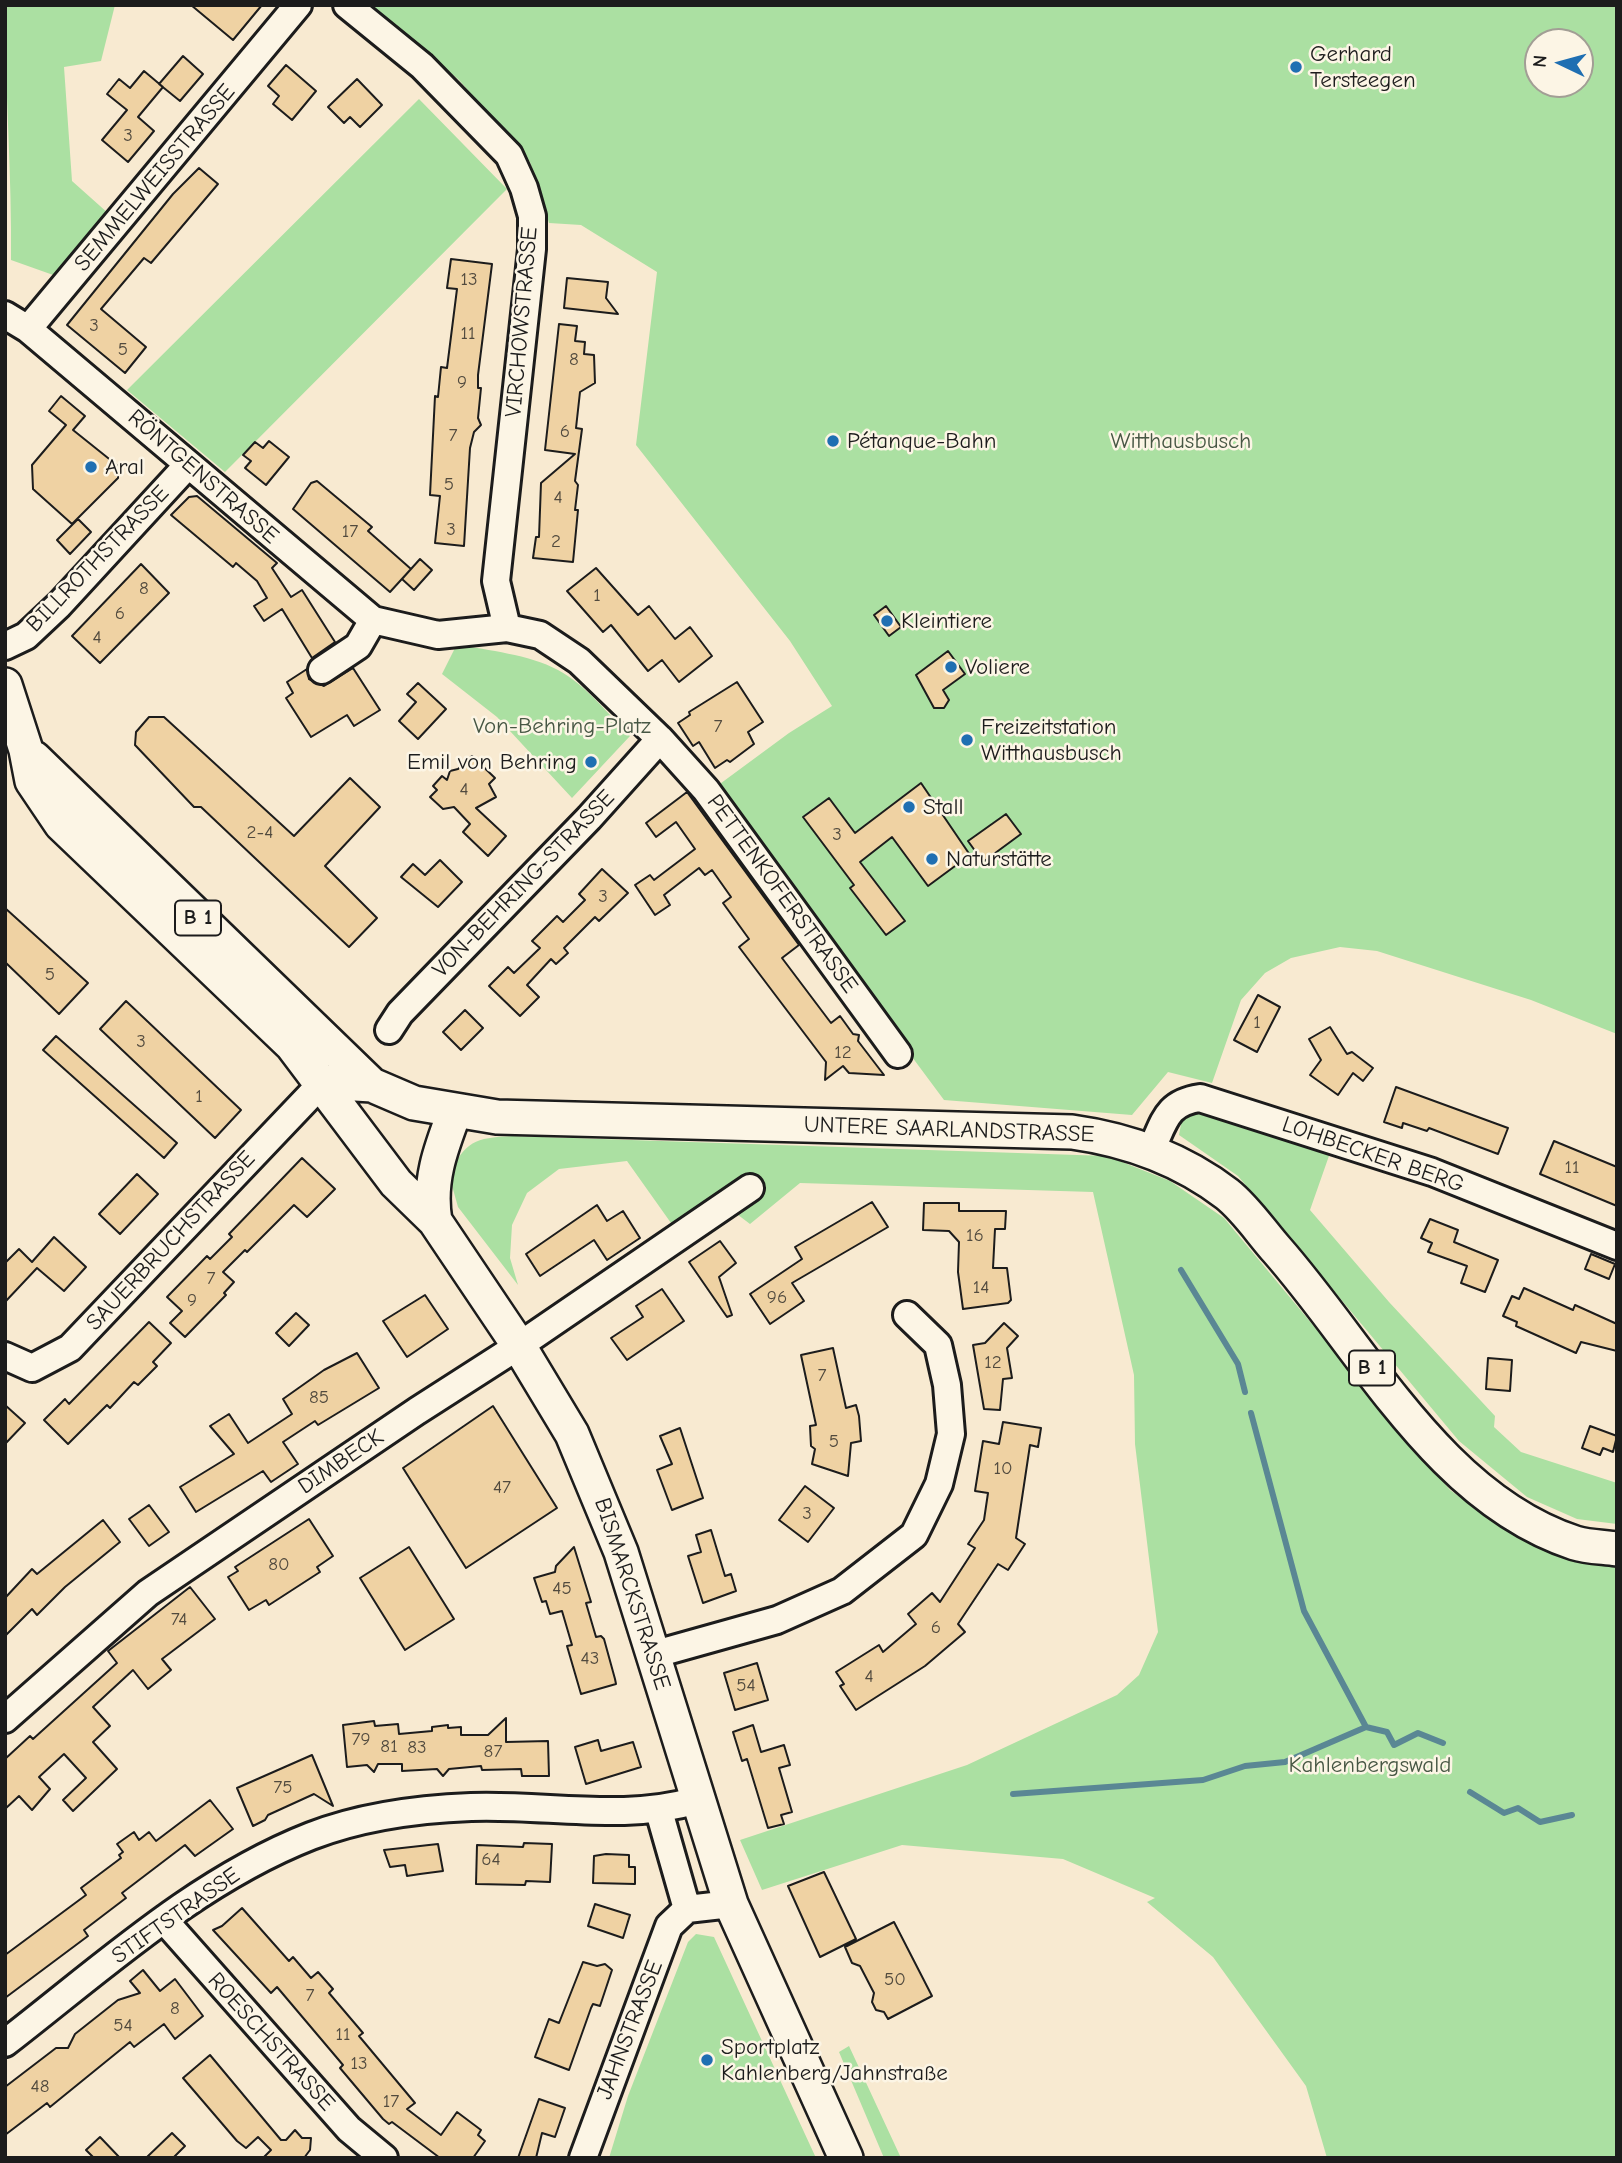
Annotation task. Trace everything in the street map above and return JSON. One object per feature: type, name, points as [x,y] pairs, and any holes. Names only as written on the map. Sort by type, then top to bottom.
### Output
[{"type":"main road","name":"B 1","points":[[5,685],[13,739],[32,781],[61,824],[292,1045],[323,1082],[372,1085]]},
{"type":"main road","name":"B 1","points":[[13,739],[372,1085]]},
{"type":"main road","name":"BISMARCKSTRASSE","points":[[323,1082],[396,1183],[435,1221],[519,1346],[572,1434],[599,1492],[621,1552],[731,1904],[846,2158]]},
{"type":"main road","name":"UNTERE SAARLANDSTRASSE","points":[[372,1085],[414,1103],[497,1116],[1072,1132],[1111,1137],[1151,1150],[1186,1167],[1229,1196],[1305,1282],[1425,1438],[1472,1484],[1522,1521],[1576,1544],[1617,1549]]},
{"type":"main road","points":[[435,1221],[431,1194],[439,1154],[456,1111]]},
{"type":"street","name":"SEMMELWEISSTRASSE","points":[[16,321],[298,5]]},
{"type":"street","name":"VIRCHOWSTRASSE","points":[[347,5],[422,66],[509,155],[532,216],[532,249],[496,581],[507,628]]},
{"type":"street","name":"RÖNTGENSTRASSE","points":[[16,321],[377,622]]},
{"type":"street","name":"BILLROTHSTRASSE","points":[[5,646],[26,636],[59,605],[187,466]]},
{"type":"street","points":[[321,670],[358,646],[377,622],[438,635],[507,628],[540,635],[579,661],[660,739]]},
{"type":"street","name":"VON-BEHRING-STRASSE","points":[[389,1030],[400,1013],[589,818],[660,739]]},
{"type":"street","name":"PETTENKOFERSTRASSE","points":[[660,739],[706,790],[898,1054]]},
{"type":"street","name":"SAUERBRUCHSTRASSE","points":[[5,1356],[32,1368],[70,1348],[323,1082]]},
{"type":"street","name":"LOHBECKER BERG","points":[[1151,1150],[1170,1111],[1180,1101],[1200,1098],[1432,1172],[1617,1246]]},
{"type":"street","name":"DIMBECK","points":[[5,1719],[148,1593],[417,1410],[519,1346],[750,1188]]},
{"type":"street","points":[[652,1655],[776,1620],[842,1591],[914,1535],[939,1484],[951,1434],[947,1385],[938,1345],[907,1315]]},
{"type":"street","name":"STIFTSTRASSE","points":[[5,2043],[164,1920],[228,1876],[312,1836],[387,1816],[471,1807],[659,1811],[697,1800]]},
{"type":"street","points":[[659,1811],[687,1909],[731,1904]]},
{"type":"street","name":"JAHNSTRASSE","points":[[583,2158],[669,1926],[687,1909]]},
{"type":"street","name":"ROESCHSTRASSE","points":[[164,1920],[349,2129],[384,2158]]},
{"type":"green space","points":[[5,5],[115,5],[101,61],[64,67],[72,181],[109,214],[56,276],[11,260]]},
{"type":"green space","name":"Witthausbusch","points":[[369,5],[1617,5],[1617,1034],[1531,1000],[1377,951],[1340,947],[1291,958],[1265,973],[1241,1000],[1212,1083],[1168,1072],[1132,1115],[944,1100],[713,789],[789,733],[832,706],[790,641],[636,445],[657,272],[581,225],[549,223],[530,162],[459,80]]},
{"type":"green space","points":[[419,99],[507,189],[225,472],[127,390]]},
{"type":"green space","name":"Von-Behring-Platz","points":[[457,644],[521,657],[558,670],[587,692],[630,736],[572,798],[497,717],[442,674]]},
{"type":"green space","points":[[1201,1109],[1330,1153],[1310,1210],[1389,1302],[1495,1416],[1494,1427],[1521,1452],[1617,1483],[1617,1524],[1577,1519],[1527,1497],[1459,1441],[1238,1176],[1179,1135],[1182,1119]]},
{"type":"green space","name":"Kahlenbergswald","points":[[512,1136],[1107,1156],[1170,1181],[1224,1218],[1450,1490],[1512,1534],[1571,1561],[1617,1567],[1617,2158],[1327,2158],[1306,2086],[1213,1957],[1147,1902],[1155,1898],[1063,1859],[902,1845],[762,1890],[740,1840],[967,1765],[1117,1695],[1139,1675],[1158,1632],[1135,1444],[1134,1375],[1093,1192],[800,1183],[750,1224],[717,1199],[671,1223],[627,1161],[559,1169],[527,1193],[512,1225],[510,1258],[518,1285],[458,1207],[449,1175],[466,1148],[480,1140]]},
{"type":"green space","name":"Sportplatz Kahlenberg/Jahnstraße","points":[[696,1934],[714,1937],[816,2158],[609,2158],[628,2096],[688,1942]]},
{"type":"green space","points":[[849,2046],[901,2158],[884,2158],[839,2052]]},
{"type":"building","points":[[191,5],[262,5],[233,40]]},
{"type":"building","points":[[183,56],[203,74],[180,101],[159,84]]},
{"type":"building","points":[[286,65],[316,91],[292,120],[273,104],[279,96],[268,86]]},
{"type":"building","points":[[144,71],[163,87],[138,117],[154,131],[128,162],[102,140],[127,110],[107,94],[119,79],[130,88]]},
{"type":"building","points":[[357,79],[382,105],[360,127],[350,117],[344,123],[328,107]]},
{"type":"building","points":[[199,168],[218,184],[151,263],[144,258],[101,309],[146,347],[125,373],[67,325],[173,194]]},
{"type":"building","points":[[451,259],[492,264],[478,375],[478,388],[481,388],[478,418],[481,425],[474,432],[470,448],[464,546],[435,543],[440,496],[430,495],[435,396],[438,397],[441,367],[447,368],[457,289],[447,288]]},
{"type":"building","points":[[567,278],[608,282],[606,298],[618,314],[564,308]]},
{"type":"building","points":[[559,324],[577,326],[575,341],[585,342],[584,354],[594,355],[595,383],[580,392],[576,428],[582,429],[575,481],[578,485],[575,510],[578,510],[573,562],[533,558],[536,537],[539,537],[541,483],[575,454],[545,450]]},
{"type":"building","points":[[61,396],[85,416],[73,430],[118,466],[118,478],[72,524],[33,489],[32,465],[66,425],[49,411]]},
{"type":"building","points":[[269,441],[289,457],[266,485],[245,468],[251,461],[243,455],[255,442],[263,448]]},
{"type":"building","points":[[317,481],[372,527],[368,531],[411,569],[390,592],[293,509],[311,483]]},
{"type":"building","points":[[197,496],[277,563],[272,568],[291,597],[302,590],[335,642],[312,658],[282,609],[264,621],[254,606],[267,598],[257,581],[236,563],[233,567],[171,515],[189,497]]},
{"type":"building","points":[[78,519],[91,532],[70,554],[57,540]]},
{"type":"building","points":[[420,559],[432,570],[414,590],[402,579]]},
{"type":"building","points":[[141,564],[169,593],[100,663],[72,636]]},
{"type":"building","points":[[596,568],[638,615],[649,606],[675,639],[690,627],[712,656],[679,682],[662,660],[648,671],[611,625],[603,632],[567,591]]},
{"type":"building","name":"Kleintiere","points":[[886,606],[901,627],[889,636],[874,615]]},
{"type":"building","points":[[948,651],[965,674],[943,690],[949,700],[944,708],[934,708],[916,675]]},
{"type":"building","points":[[353,668],[380,710],[354,726],[347,715],[311,737],[286,698],[293,693],[287,682],[307,669],[309,679],[324,686]]},
{"type":"building","points":[[737,682],[763,722],[748,732],[754,744],[730,762],[727,760],[715,768],[699,742],[693,746],[678,723],[690,715],[689,712]]},
{"type":"building","points":[[418,683],[446,709],[418,739],[399,721],[416,702],[407,694]]},
{"type":"building","points":[[149,717],[164,717],[294,836],[350,778],[380,807],[325,866],[377,918],[349,947],[201,807],[194,807],[135,745],[136,732]]},
{"type":"building","points":[[472,756],[495,778],[489,784],[496,797],[476,808],[506,836],[488,856],[463,832],[470,824],[454,807],[443,809],[430,797],[437,790],[433,786],[442,776],[447,780],[450,771],[458,769]]},
{"type":"building","points":[[921,783],[970,855],[928,886],[892,837],[860,862],[905,921],[886,935],[850,888],[854,885],[803,817],[829,798],[855,833]]},
{"type":"building","points":[[687,792],[799,945],[782,958],[831,1023],[840,1016],[853,1034],[859,1035],[858,1041],[884,1075],[849,1073],[843,1066],[825,1080],[826,1062],[739,947],[749,939],[723,903],[731,897],[712,870],[705,875],[699,868],[664,895],[670,905],[655,915],[635,885],[650,875],[654,880],[695,849],[676,822],[656,837],[646,823]]},
{"type":"building","points":[[1006,814],[1021,834],[983,862],[968,841]]},
{"type":"building","points":[[440,860],[462,882],[438,907],[401,877],[413,864],[425,875]]},
{"type":"building","points":[[602,869],[628,893],[599,921],[595,917],[564,948],[568,953],[556,964],[551,959],[527,985],[539,997],[520,1016],[489,986],[508,967],[514,973],[540,948],[532,941],[557,916],[563,922],[585,900],[579,894]]},
{"type":"building","points":[[5,908],[88,983],[59,1014],[5,962]]},
{"type":"building","points":[[1258,995],[1280,1007],[1257,1052],[1234,1040]]},
{"type":"building","points":[[126,1001],[241,1110],[215,1138],[100,1029]]},
{"type":"building","points":[[465,1010],[483,1028],[461,1050],[443,1032]]},
{"type":"building","points":[[1330,1027],[1347,1054],[1352,1052],[1373,1068],[1363,1081],[1353,1073],[1338,1095],[1310,1075],[1321,1060],[1309,1039]]},
{"type":"building","points":[[56,1036],[177,1143],[164,1158],[43,1050]]},
{"type":"building","points":[[1396,1087],[1508,1128],[1498,1154],[1429,1128],[1427,1131],[1403,1123],[1402,1128],[1384,1122]]},
{"type":"building","points":[[1554,1141],[1617,1167],[1617,1206],[1540,1174]]},
{"type":"building","points":[[302,1158],[335,1189],[307,1217],[294,1205],[247,1252],[245,1250],[223,1272],[234,1282],[224,1293],[226,1295],[185,1337],[170,1323],[182,1311],[167,1297],[207,1256],[210,1259],[232,1237],[229,1234]]},
{"type":"building","points":[[137,1174],[158,1194],[120,1234],[99,1214]]},
{"type":"building","points":[[872,1202],[888,1227],[792,1283],[804,1301],[770,1324],[750,1294],[802,1259],[795,1247]]},
{"type":"building","points":[[924,1203],[959,1203],[959,1211],[1006,1211],[1005,1229],[995,1229],[993,1268],[1007,1268],[1011,1300],[1008,1303],[963,1309],[958,1272],[959,1242],[949,1231],[923,1230]]},
{"type":"building","points":[[597,1205],[607,1221],[623,1211],[640,1238],[607,1260],[594,1240],[540,1276],[526,1254]]},
{"type":"building","points":[[1430,1219],[1458,1230],[1454,1242],[1498,1260],[1485,1292],[1461,1283],[1467,1266],[1428,1252],[1432,1243],[1421,1238]]},
{"type":"building","points":[[54,1237],[86,1267],[64,1291],[37,1268],[5,1302],[5,1263],[19,1249],[32,1262]]},
{"type":"building","points":[[720,1241],[736,1263],[719,1277],[732,1315],[727,1317],[689,1262]]},
{"type":"building","points":[[1591,1254],[1615,1264],[1609,1279],[1585,1269]]},
{"type":"building","points":[[1524,1288],[1573,1310],[1575,1305],[1617,1324],[1617,1351],[1581,1342],[1576,1353],[1516,1326],[1517,1322],[1503,1316],[1512,1296],[1519,1299]]},
{"type":"building","points":[[662,1289],[684,1321],[627,1360],[611,1338],[643,1317],[636,1306]]},
{"type":"building","points":[[425,1295],[448,1329],[407,1357],[383,1321]]},
{"type":"building","points":[[296,1313],[309,1325],[289,1346],[276,1333]]},
{"type":"building","points":[[149,1322],[171,1343],[153,1362],[157,1366],[138,1385],[134,1382],[110,1408],[107,1405],[68,1444],[44,1420],[65,1399],[69,1404]]},
{"type":"building","points":[[1004,1323],[1018,1336],[1007,1348],[1012,1378],[1003,1379],[1000,1410],[984,1409],[973,1345],[985,1343]]},
{"type":"building","points":[[833,1348],[846,1408],[856,1405],[859,1416],[861,1441],[851,1443],[848,1476],[812,1464],[815,1449],[811,1446],[810,1426],[816,1425],[801,1355]]},
{"type":"building","points":[[357,1353],[379,1388],[318,1425],[315,1421],[283,1442],[298,1464],[271,1482],[263,1471],[196,1512],[180,1487],[234,1454],[210,1426],[229,1414],[248,1443],[292,1414],[283,1399],[324,1370]]},
{"type":"building","points":[[1488,1358],[1512,1360],[1510,1391],[1486,1389]]},
{"type":"building","points":[[5,1405],[25,1423],[5,1444]]},
{"type":"building","points":[[493,1406],[557,1508],[466,1568],[403,1468]]},
{"type":"building","points":[[1003,1422],[1041,1428],[1038,1447],[1030,1445],[1016,1538],[1025,1544],[1008,1570],[998,1564],[958,1624],[965,1632],[925,1666],[856,1710],[840,1686],[844,1684],[836,1672],[879,1645],[883,1652],[916,1624],[908,1614],[932,1593],[940,1602],[975,1548],[968,1544],[984,1520],[988,1493],[975,1491],[983,1441],[999,1444]]},
{"type":"building","points":[[1590,1426],[1617,1436],[1613,1452],[1603,1448],[1600,1455],[1582,1448]]},
{"type":"building","points":[[680,1428],[703,1498],[672,1510],[657,1470],[672,1464],[660,1436]]},
{"type":"building","points":[[805,1486],[834,1508],[808,1542],[779,1520]]},
{"type":"building","points":[[149,1505],[169,1532],[149,1546],[129,1519]]},
{"type":"building","points":[[309,1519],[333,1556],[317,1567],[320,1572],[269,1605],[266,1600],[249,1610],[228,1577],[238,1571],[235,1567]]},
{"type":"building","points":[[103,1520],[120,1542],[65,1587],[37,1615],[32,1609],[5,1636],[5,1598],[32,1569],[37,1574]]},
{"type":"building","points":[[711,1530],[725,1576],[731,1574],[736,1591],[703,1603],[688,1556],[701,1552],[696,1535]]},
{"type":"building","points":[[409,1547],[454,1619],[405,1650],[360,1578]]},
{"type":"building","points":[[574,1547],[591,1602],[586,1603],[596,1637],[601,1636],[604,1639],[616,1684],[581,1694],[567,1646],[572,1645],[562,1611],[550,1614],[546,1601],[542,1602],[534,1578],[555,1572],[556,1566]]},
{"type":"building","points":[[190,1587],[215,1619],[162,1659],[171,1670],[148,1689],[133,1670],[93,1707],[110,1726],[93,1742],[117,1769],[73,1811],[63,1800],[86,1778],[64,1754],[39,1777],[50,1789],[32,1810],[19,1796],[5,1809],[5,1759],[30,1736],[33,1739],[117,1663],[108,1651]]},
{"type":"building","points":[[757,1663],[768,1700],[735,1710],[724,1673]]},
{"type":"building","points":[[506,1718],[506,1742],[548,1741],[549,1776],[522,1776],[521,1769],[482,1770],[481,1766],[449,1769],[443,1776],[437,1769],[402,1771],[402,1764],[378,1764],[374,1772],[367,1765],[347,1767],[343,1725],[374,1721],[375,1726],[398,1724],[399,1734],[432,1731],[432,1727],[448,1725],[448,1728],[461,1727],[461,1735],[488,1735]]},
{"type":"building","points":[[753,1725],[761,1752],[784,1745],[790,1765],[779,1768],[792,1812],[781,1815],[784,1824],[768,1828],[747,1759],[742,1761],[733,1732]]},
{"type":"building","points":[[598,1740],[601,1751],[633,1742],[641,1767],[586,1784],[575,1747]]},
{"type":"building","points":[[312,1755],[333,1806],[314,1794],[268,1815],[265,1820],[253,1826],[237,1788]]},
{"type":"building","points":[[210,1800],[233,1829],[195,1856],[185,1845],[122,1893],[126,1898],[84,1930],[88,1936],[5,1998],[5,1955],[86,1895],[81,1888],[121,1858],[119,1855],[123,1852],[117,1844],[134,1832],[139,1840],[149,1832],[156,1841]]},
{"type":"building","points":[[524,1843],[552,1844],[550,1882],[526,1881],[525,1885],[476,1884],[477,1845],[523,1847]]},
{"type":"building","points":[[438,1844],[443,1871],[407,1876],[405,1865],[390,1867],[384,1850]]},
{"type":"building","points":[[629,1855],[629,1867],[635,1867],[635,1884],[593,1883],[594,1856]]},
{"type":"building","points":[[824,1872],[856,1939],[820,1957],[788,1886]]},
{"type":"building","points":[[595,1904],[630,1915],[623,1938],[588,1926]]},
{"type":"building","points":[[242,1908],[289,1961],[293,1957],[311,1978],[318,1972],[333,1989],[329,1993],[363,2033],[359,2036],[415,2103],[407,2109],[441,2135],[457,2112],[481,2130],[478,2135],[485,2141],[473,2158],[440,2158],[392,2122],[389,2124],[383,2119],[340,2068],[343,2065],[277,1987],[271,1993],[213,1930],[222,1926]]},
{"type":"building","points":[[894,1922],[932,1996],[888,2019],[884,2012],[876,2010],[872,2002],[874,1993],[860,1966],[852,1963],[845,1947]]},
{"type":"building","points":[[583,1962],[597,1966],[605,1964],[612,1970],[600,2006],[593,2004],[591,2008],[569,2070],[535,2057],[549,2019],[559,2023]]},
{"type":"building","points":[[143,1970],[160,1991],[175,1979],[203,2016],[175,2039],[164,2024],[134,2047],[130,2042],[50,2107],[47,2103],[5,2135],[5,2087],[56,2048],[68,2048],[75,2034],[118,2000],[140,1993],[130,1981]]},
{"type":"building","points":[[210,2055],[281,2140],[286,2140],[295,2130],[302,2138],[311,2138],[310,2150],[304,2158],[263,2158],[271,2150],[258,2137],[246,2148],[237,2141],[183,2078]]},
{"type":"building","points":[[539,2099],[565,2108],[555,2137],[542,2133],[536,2158],[518,2158]]},
{"type":"building","points":[[172,2133],[185,2146],[173,2158],[146,2158]]},
{"type":"building","points":[[100,2137],[120,2158],[94,2158],[86,2150]]},
{"type":"waterway","points":[[1181,1270],[1238,1364],[1245,1392]]},
{"type":"waterway","points":[[1251,1413],[1304,1611],[1366,1727]]},
{"type":"waterway","points":[[1013,1794],[1203,1780],[1245,1766],[1285,1762],[1366,1727],[1387,1732],[1394,1745],[1418,1733],[1443,1743]]},
{"type":"waterway","points":[[1470,1792],[1504,1813],[1518,1808],[1540,1822],[1572,1815]]},
{"type":"place","name":"Gerhard Tersteegen","points":[[1296,67]]},
{"type":"place","name":"Pétanque-Bahn","points":[[833,441]]},
{"type":"place","name":"Aral","points":[[91,467]]},
{"type":"place","name":"Kleintiere","points":[[887,621]]},
{"type":"place","name":"Voliere","points":[[951,667]]},
{"type":"place","name":"Freizeitstation Witthausbusch","points":[[967,740]]},
{"type":"place","name":"Emil von Behring","points":[[591,762]]},
{"type":"place","name":"Stall","points":[[909,807]]},
{"type":"place","name":"Naturstätte","points":[[932,859]]},
{"type":"place","name":"Sportplatz Kahlenberg/Jahnstraße","points":[[707,2060]]}]
